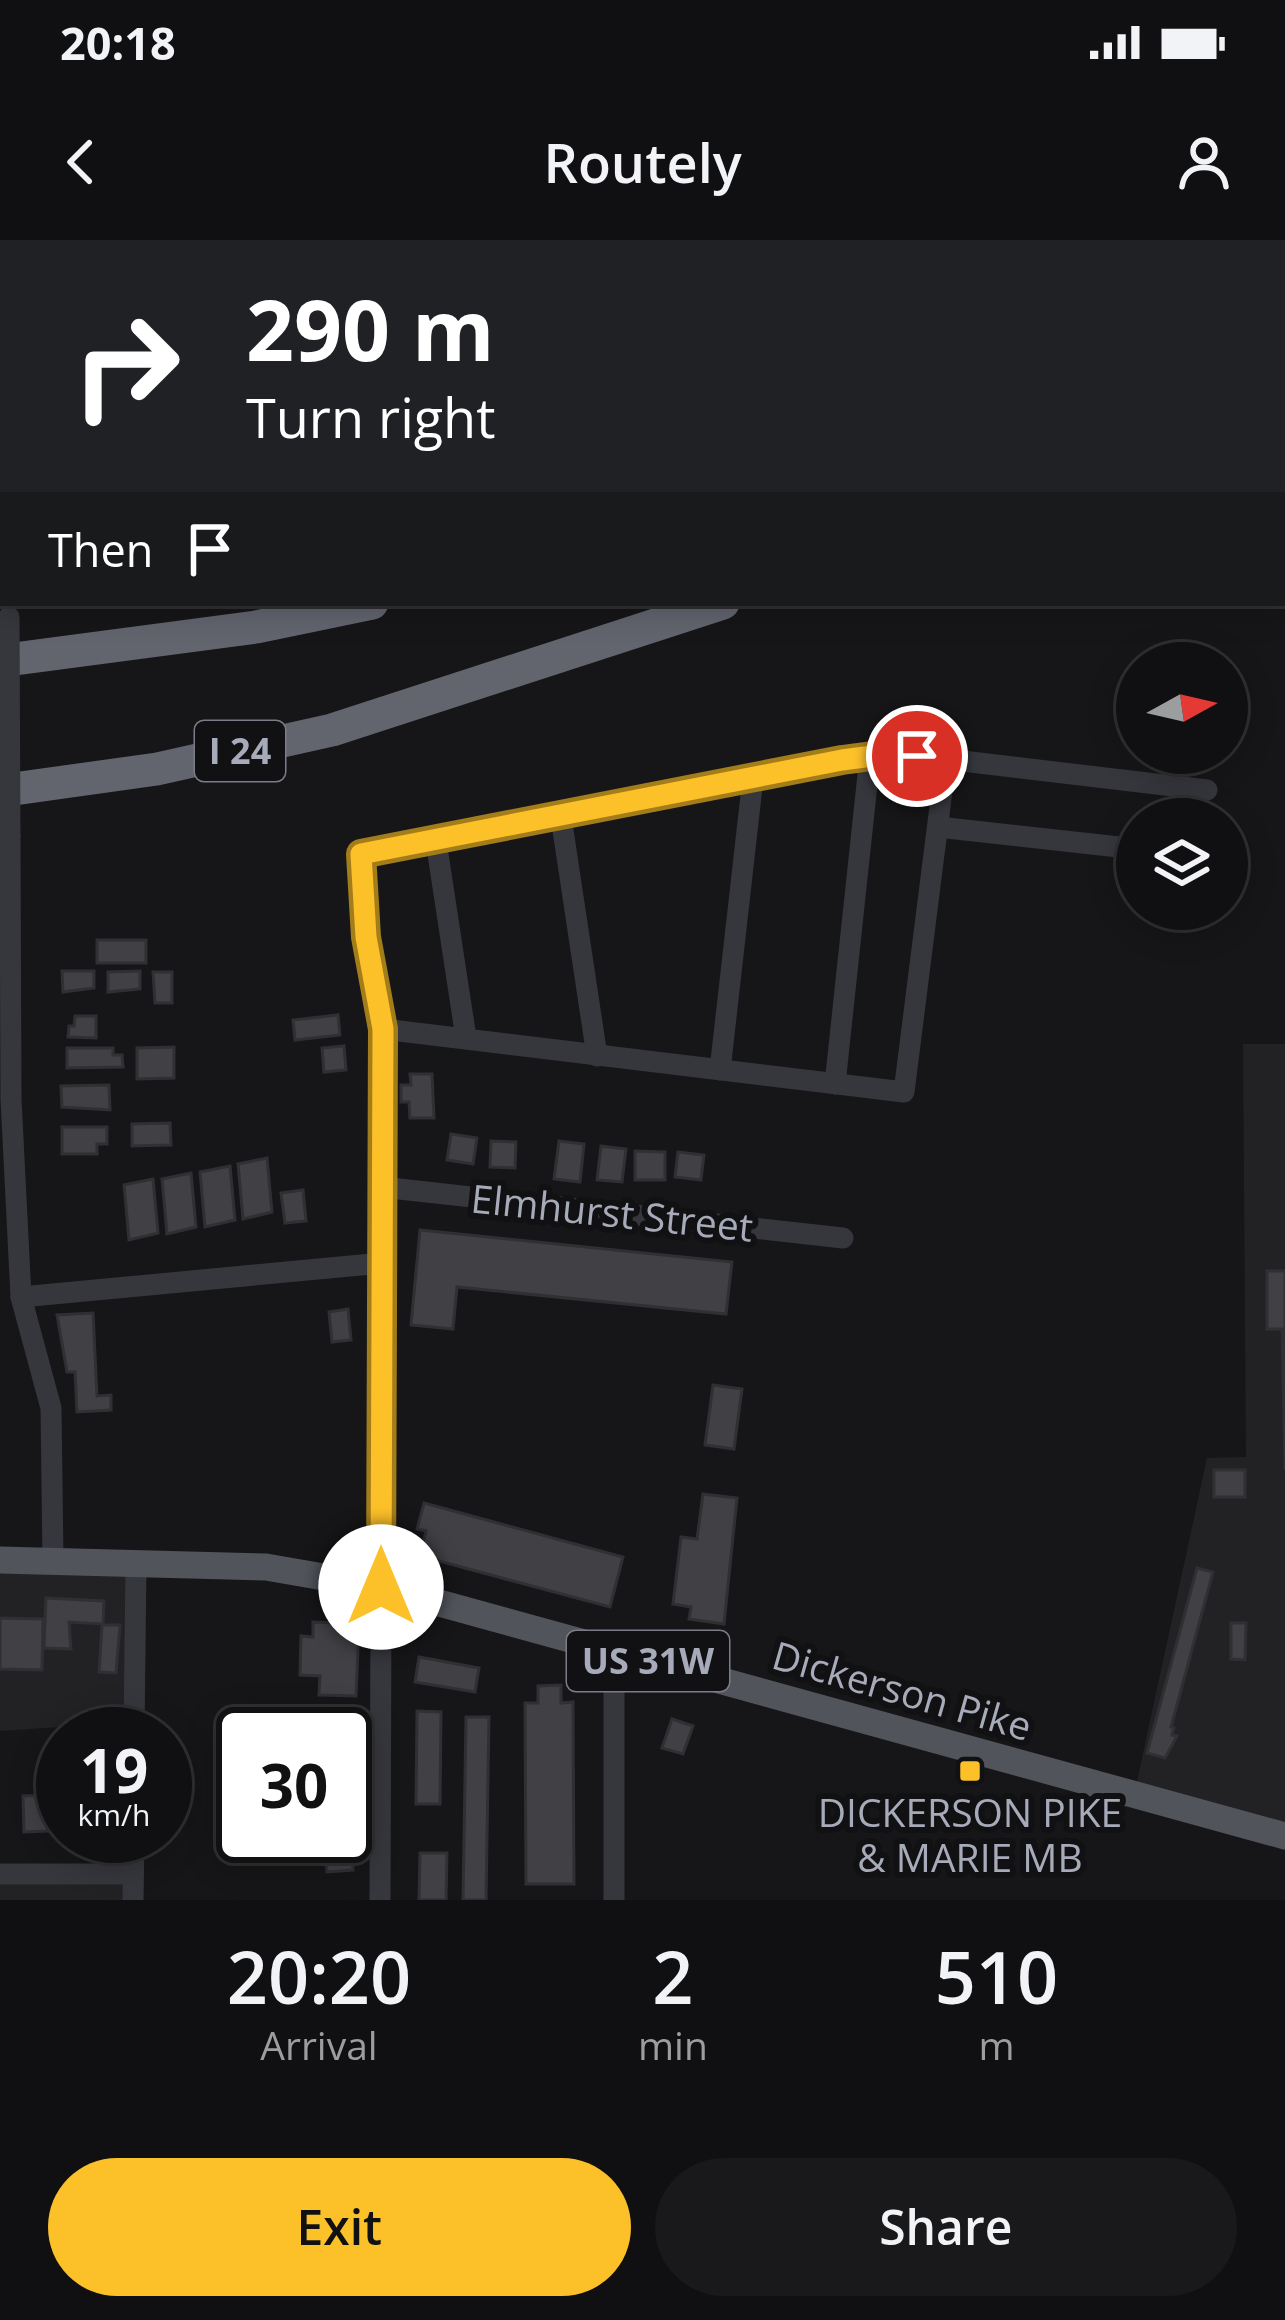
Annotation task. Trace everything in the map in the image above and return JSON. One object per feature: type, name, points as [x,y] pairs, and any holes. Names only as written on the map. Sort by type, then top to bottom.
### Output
[{"type":"highway","points":[[0,661],[256,627],[358,606]]},
{"type":"highway","name":"I 24","points":[[0,791],[157,770],[332,730],[714,606]]},
{"type":"main road","name":"Dickerson Pike","points":[[0,1560],[266,1567],[381,1587],[1285,1836]]},
{"type":"street","points":[[9,610],[10,836],[5,891],[11,1099],[21,1297],[51,1408],[53,1562]]},
{"type":"street","points":[[380,1900],[383,1029],[366,937],[361,854],[895,753],[1207,790]]},
{"type":"street","points":[[835,1084],[870,756]]},
{"type":"street","points":[[383,1029],[904,1092],[946,759]]},
{"type":"street","points":[[720,1070],[753,778]]},
{"type":"street","points":[[561,817],[597,1056]]},
{"type":"street","points":[[938,827],[1116,848]]},
{"type":"street","points":[[436,841],[466,1038]]},
{"type":"street","name":"Elmhurst Street","points":[[381,1187],[843,1238]]},
{"type":"street","points":[[21,1297],[382,1264]]},
{"type":"street","points":[[134,1707],[136,1563]]},
{"type":"street","points":[[614,1651],[614,1900]]},
{"type":"street","points":[[133,1863],[133,1900]]},
{"type":"street","points":[[0,1874],[133,1874]]},
{"type":"shaded area","points":[[1243,1044],[1285,1044],[1285,1835],[1134,1795],[1207,1458],[1246,1457]]},
{"type":"shaded area","points":[[0,1560],[136,1563],[134,1707],[36,1707],[36,1729],[0,1731]]},
{"type":"shaded area","points":[[0,1884],[124,1884],[124,1900],[0,1900]]},
{"type":"building","points":[[97,940],[146,940],[146,963],[97,963]]},
{"type":"building","points":[[62,971],[94,971],[94,988],[63,992]]},
{"type":"building","points":[[140,971],[140,989],[108,992],[108,972]]},
{"type":"building","points":[[153,972],[172,972],[172,1003],[155,1003]]},
{"type":"building","points":[[338,1015],[340,1035],[295,1040],[293,1020]]},
{"type":"building","points":[[75,1016],[96,1016],[96,1038],[68,1037]]},
{"type":"building","points":[[344,1046],[346,1070],[324,1072],[322,1048]]},
{"type":"building","points":[[174,1047],[174,1078],[137,1079],[137,1048]]},
{"type":"building","points":[[67,1048],[113,1048],[113,1055],[122,1055],[123,1067],[67,1068]]},
{"type":"building","points":[[410,1074],[432,1074],[434,1118],[410,1118],[409,1102],[401,1102],[401,1085],[411,1085]]},
{"type":"building","points":[[109,1085],[110,1110],[62,1107],[61,1086]]},
{"type":"building","points":[[170,1123],[171,1145],[132,1146],[132,1124]]},
{"type":"building","points":[[62,1127],[107,1127],[107,1144],[97,1144],[97,1154],[62,1154]]},
{"type":"building","points":[[451,1134],[477,1138],[473,1164],[447,1160]]},
{"type":"building","points":[[491,1141],[516,1142],[515,1168],[490,1167]]},
{"type":"building","points":[[559,1141],[584,1144],[580,1182],[554,1179]]},
{"type":"building","points":[[601,1146],[626,1149],[622,1182],[597,1180]]},
{"type":"building","points":[[635,1151],[665,1152],[665,1180],[635,1180]]},
{"type":"building","points":[[678,1152],[704,1155],[701,1180],[675,1177]]},
{"type":"building","points":[[267,1158],[272,1212],[243,1219],[238,1164]]},
{"type":"building","points":[[230,1166],[235,1220],[205,1227],[200,1172]]},
{"type":"building","points":[[191,1173],[196,1227],[167,1234],[162,1179]]},
{"type":"building","points":[[153,1179],[158,1233],[129,1240],[124,1185]]},
{"type":"building","points":[[303,1190],[306,1221],[285,1223],[281,1193]]},
{"type":"building","points":[[420,1230],[732,1262],[726,1314],[457,1287],[453,1329],[411,1325]]},
{"type":"building","points":[[1267,1271],[1285,1271],[1285,1470],[1282,1329],[1267,1329]]},
{"type":"building","points":[[348,1309],[351,1340],[332,1342],[329,1312]]},
{"type":"building","points":[[93,1313],[97,1396],[111,1395],[111,1410],[77,1412],[75,1372],[67,1372],[57,1315]]},
{"type":"building","points":[[713,1385],[742,1389],[734,1449],[705,1445]]},
{"type":"building","points":[[1214,1470],[1245,1470],[1245,1497],[1214,1497]]},
{"type":"building","points":[[703,1494],[737,1498],[724,1624],[689,1619],[691,1607],[673,1604],[681,1537],[697,1539]]},
{"type":"building","points":[[424,1503],[623,1557],[610,1607],[420,1556],[426,1531],[417,1529]]},
{"type":"building","points":[[1197,1568],[1213,1572],[1171,1727],[1172,1735],[1177,1736],[1165,1758],[1147,1753]]},
{"type":"building","points":[[46,1598],[104,1601],[103,1624],[69,1622],[71,1649],[44,1648]]},
{"type":"building","points":[[0,1618],[43,1619],[42,1670],[0,1669]]},
{"type":"building","points":[[313,1622],[359,1624],[356,1696],[319,1695],[320,1676],[300,1675],[301,1636],[313,1637]]},
{"type":"building","points":[[1231,1623],[1246,1623],[1245,1660],[1231,1659]]},
{"type":"building","points":[[102,1625],[120,1625],[116,1673],[99,1672]]},
{"type":"building","points":[[419,1657],[479,1668],[475,1692],[415,1682]]},
{"type":"building","points":[[561,1685],[561,1703],[573,1702],[574,1884],[526,1884],[525,1703],[538,1703],[538,1686]]},
{"type":"building","points":[[417,1711],[441,1712],[440,1804],[416,1804]]},
{"type":"building","points":[[466,1717],[489,1717],[486,1900],[463,1900]]},
{"type":"building","points":[[672,1719],[693,1726],[683,1754],[662,1748]]},
{"type":"building","points":[[36,1795],[36,1832],[24,1832],[23,1796]]},
{"type":"building","points":[[420,1853],[447,1853],[446,1900],[419,1900]]},
{"type":"building","points":[[326,1863],[352,1863],[353,1870],[327,1872]]},
{"type":"place","name":"DICKERSON PIKE & MARIE MB","points":[[970,1771]]},
{"type":"route","points":[[381,1587],[383,1029],[366,937],[361,854],[842,760],[895,753],[917,756]]}]
